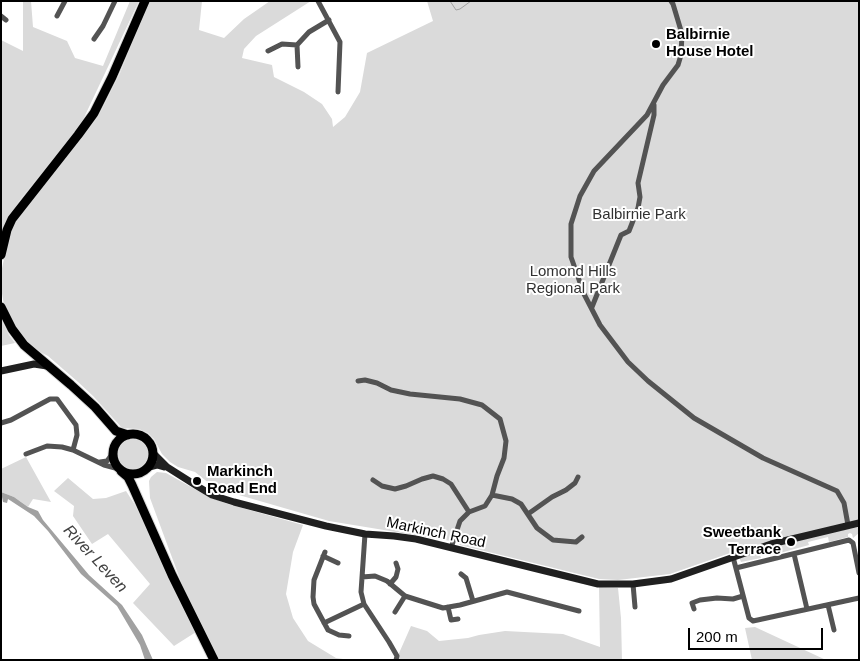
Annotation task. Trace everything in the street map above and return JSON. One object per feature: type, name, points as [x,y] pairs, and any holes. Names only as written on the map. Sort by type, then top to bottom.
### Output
[{"type":"highway","points":[[1,255],[7,230],[12,219],[94,113],[145,1]]},
{"type":"highway","points":[[1,307],[17,337],[34,354],[72,385],[116,431],[128,435],[140,435],[145,438],[154,454],[138,494],[139,502]]},
{"type":"highway","points":[[102,416],[112,436],[114,462],[128,477],[214,660]]},
{"type":"highway","points":[[113,450],[119,439],[128,435]]},
{"type":"highway","points":[[120,470],[132,475],[146,470]]},
{"type":"main road","points":[[1,371],[26,363],[34,354]]},
{"type":"main road","points":[[19,366],[37,364],[51,367]]},
{"type":"main road","name":"Markinch Road","points":[[154,454],[167,467],[212,495],[234,502],[326,526],[365,534],[407,538],[583,581],[608,585],[670,579],[783,540],[859,523]]},
{"type":"main road","points":[[146,470],[157,465],[167,467]]},
{"type":"street","points":[[57,16],[65,1]]},
{"type":"street","points":[[94,39],[103,26],[115,1]]},
{"type":"street","points":[[318,1],[340,42],[338,92]]},
{"type":"street","points":[[671,1],[682,34],[681,55],[678,65],[663,85],[647,115],[594,171],[580,196],[571,224],[572,257],[584,294],[600,325],[628,362],[668,398],[694,418],[763,458],[837,491],[844,502],[848,525]]},
{"type":"street","points":[[298,67],[297,45],[309,32],[329,20]]},
{"type":"street","points":[[268,51],[282,44],[297,45]]},
{"type":"street","points":[[592,307],[621,235],[629,231],[638,208],[640,197],[638,183],[654,115],[654,105]]},
{"type":"street","points":[[358,381],[366,380],[391,390],[410,394],[460,399],[482,405],[500,419],[506,441],[504,458],[492,495],[484,506],[469,512],[460,521],[451,548]]},
{"type":"street","points":[[1,423],[11,420],[50,399],[57,399],[76,425],[77,435],[72,450]]},
{"type":"street","points":[[26,454],[47,446],[72,450],[120,470]]},
{"type":"street","points":[[99,462],[107,461],[113,450]]},
{"type":"street","points":[[373,480],[382,486],[395,488],[433,476],[443,479],[451,484],[469,512]]},
{"type":"street","points":[[528,514],[552,497],[566,490],[575,483],[578,477]]},
{"type":"street","points":[[492,495],[512,499],[521,504],[537,528],[553,540],[576,542],[582,536]]},
{"type":"street","points":[[365,534],[361,592],[364,604],[389,642],[397,656],[396,660]]},
{"type":"street","points":[[736,568],[849,540],[853,543],[859,574]]},
{"type":"street","points":[[338,562],[324,554],[314,580],[314,604],[328,630],[339,636],[350,636]]},
{"type":"street","points":[[794,554],[807,609]]},
{"type":"street","points":[[733,557],[748,618],[754,621],[859,598]]},
{"type":"street","points":[[390,584],[396,577],[398,569],[396,564]]},
{"type":"street","points":[[461,574],[466,578],[473,601]]},
{"type":"street","points":[[362,577],[375,576],[390,584],[405,596],[443,608],[507,592],[579,611]]},
{"type":"street","points":[[633,584],[635,607]]},
{"type":"street","points":[[396,612],[405,596]]},
{"type":"street","points":[[694,609],[690,604],[708,599],[733,599],[743,596]]},
{"type":"street","points":[[324,623],[364,604]]},
{"type":"street","points":[[828,604],[834,630]]},
{"type":"street","points":[[448,607],[451,620],[458,619]]},
{"type":"green space","points":[[23,1],[31,1],[33,27],[67,41],[75,58],[103,66],[130,1],[139,1],[81,124],[19,201],[6,222],[1,235],[1,40],[23,51]]},
{"type":"green space","name":"Lomond Hills Regional Park","points":[[149,1],[202,1],[199,30],[224,38],[244,19],[270,1],[311,1],[256,36],[244,49],[242,58],[272,65],[274,77],[304,92],[322,104],[332,119],[333,127],[345,117],[360,92],[367,53],[433,21],[427,1],[859,1],[859,526],[733,552],[670,574],[618,580],[599,579],[460,545],[457,542],[329,521],[215,488],[195,472],[178,467],[170,462],[162,454],[154,439],[148,433],[139,429],[122,428],[78,382],[48,356],[34,349],[19,333],[4,305],[1,273],[13,225],[21,212],[101,111],[120,73]]},
{"type":"green space","points":[[1,319],[9,335],[15,343],[1,346]]},
{"type":"green space","points":[[133,437],[145,442],[150,454],[145,466],[133,471],[121,466],[116,454],[121,442]]},
{"type":"green space","points":[[26,457],[51,502],[33,499],[28,507],[14,497],[1,492],[1,469]]},
{"type":"green space","points":[[157,472],[166,473],[209,497],[228,504],[303,525],[293,552],[286,594],[293,618],[308,641],[336,658],[350,660],[219,660],[187,598],[150,498],[149,481]]},
{"type":"green space","points":[[68,478],[93,499],[106,498],[126,491],[135,505],[196,632],[174,646],[133,603],[150,584],[108,534],[92,544],[73,516],[74,506],[54,491]]},
{"type":"green space","points":[[859,527],[859,533],[853,538],[850,533],[848,537],[829,542],[828,537],[808,542],[809,545],[780,553],[779,549],[760,555],[761,558],[741,562],[739,557],[792,540]]},
{"type":"green space","points":[[599,587],[618,588],[622,660],[396,660],[411,626],[427,631],[439,641],[505,631],[563,634],[600,647]]},
{"type":"green space","points":[[755,627],[826,660],[752,660],[745,628]]},
{"type":"shaded area","points":[[1,492],[38,511],[43,520],[89,575],[122,605],[142,635],[153,660],[145,660],[140,645],[117,606],[81,574],[34,516],[8,499],[7,503],[3,502]]},
{"type":"waterway","points":[[450,1],[456,10],[471,1]]},
{"type":"place","name":"Balbirnie House Hotel","points":[[656,44]]},
{"type":"place","name":"Markinch Road End","points":[[197,481]]},
{"type":"place","name":"Sweetbank Terrace","points":[[791,542]]},
{"type":"park label","name":"Balbirnie Park","points":[[639,215]]},
{"type":"water label","name":"River Leven","points":[[95,559]]}]
